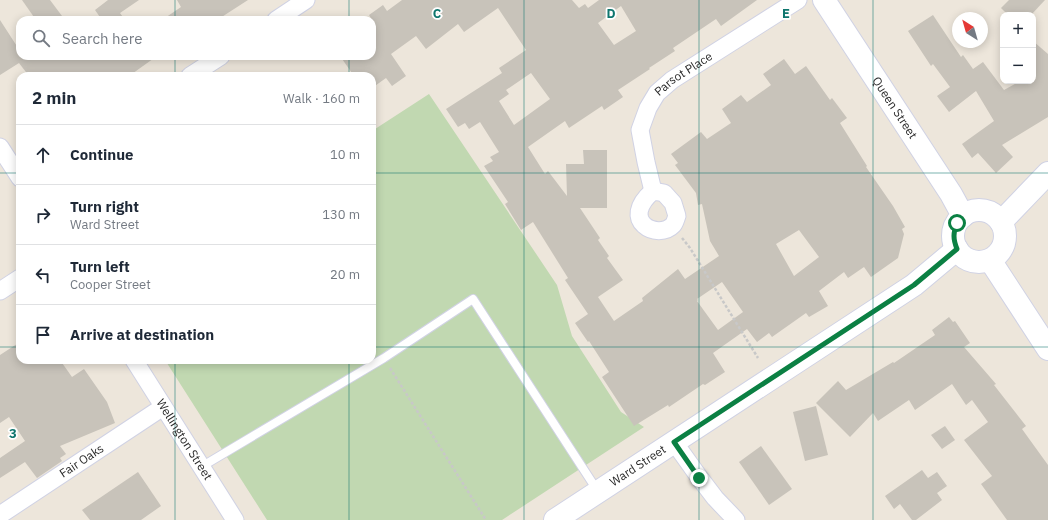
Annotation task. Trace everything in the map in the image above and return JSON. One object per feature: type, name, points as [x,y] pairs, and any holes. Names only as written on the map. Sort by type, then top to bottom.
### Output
[{"type":"street","points":[[282,16],[306,0]]},
{"type":"street","name":"Parsot Place","points":[[653,191],[640,130],[648,108],[657,93],[672,80],[798,0]]},
{"type":"street","name":"Queen Street","points":[[824,0],[952,194],[963,216]]},
{"type":"street","points":[[196,72],[214,60]]},
{"type":"street","points":[[0,147],[16,172]]},
{"type":"street","points":[[1001,222],[1048,173]]},
{"type":"street","points":[[979,210],[995,216],[1001,222],[1004,230],[1004,243],[997,255],[990,260],[982,262],[968,260],[961,256],[953,241],[957,223],[963,216],[979,210]]},
{"type":"street","name":"Ward Street","points":[[555,520],[914,285],[957,249]]},
{"type":"street","points":[[990,260],[1048,349]]},
{"type":"street","points":[[0,291],[16,281]]},
{"type":"street","name":"Wellington Street","points":[[136,364],[235,520]]},
{"type":"street","name":"Fair Oaks","points":[[0,514],[163,407]]},
{"type":"street","points":[[674,442],[699,478],[715,498],[736,520]]},
{"type":"lane","points":[[376,363],[473,300],[598,492]]},
{"type":"lane","points":[[201,467],[374,364]]},
{"type":"path","points":[[681,237],[690,248],[758,358]]},
{"type":"path","points":[[384,358],[486,520]]},
{"type":"green space","points":[[429,94],[557,285],[572,336],[621,412],[644,427],[502,520],[267,520],[168,364],[376,364],[376,128]]},
{"type":"building","points":[[22,0],[50,0],[62,16],[33,16]]},
{"type":"building","points":[[108,0],[139,0],[120,13],[122,16],[99,16],[95,10]]},
{"type":"building","points":[[177,0],[248,0],[223,16],[168,16],[181,7]]},
{"type":"building","points":[[402,0],[572,0],[579,8],[585,4],[588,8],[599,0],[757,0],[721,26],[716,19],[673,48],[675,51],[618,90],[623,97],[604,110],[602,106],[569,128],[565,121],[528,147],[545,174],[548,171],[567,196],[566,164],[584,164],[583,150],[607,150],[607,208],[580,208],[600,238],[598,240],[609,256],[607,258],[623,280],[598,297],[614,321],[643,301],[642,298],[678,269],[685,279],[719,256],[710,241],[702,204],[698,205],[696,193],[675,165],[678,163],[671,154],[701,132],[707,139],[731,123],[722,109],[741,95],[747,102],[771,85],[763,74],[784,59],[795,74],[806,66],[830,100],[832,98],[847,118],[840,123],[867,166],[866,167],[893,206],[905,227],[902,229],[904,234],[898,258],[871,277],[864,267],[848,278],[844,272],[819,291],[828,306],[809,317],[806,313],[772,337],[769,333],[757,342],[747,329],[713,353],[725,372],[705,385],[703,384],[669,407],[668,405],[634,426],[602,377],[609,372],[589,341],[588,342],[575,323],[588,314],[565,280],[568,278],[533,222],[521,230],[505,204],[508,202],[484,166],[493,161],[490,157],[499,152],[480,122],[469,129],[465,123],[458,127],[446,109],[502,73],[499,68],[526,50],[498,8],[464,32],[458,24],[426,49],[416,36],[391,54],[406,76],[392,86],[386,78],[376,85],[376,72],[351,72],[343,60],[376,60],[376,16],[369,15],[383,5],[387,11]],"holes":[[[621,6],[636,31],[614,45],[598,23]],[[531,73],[550,99],[514,125],[499,101],[509,94],[506,90]],[[799,230],[819,257],[794,276],[776,244]],[[722,282],[743,312],[718,330],[697,299]]]},
{"type":"building","points":[[1009,0],[1045,0],[1034,12],[1005,12],[1001,8]]},
{"type":"building","points":[[933,15],[952,44],[952,48],[955,48],[961,57],[963,55],[973,69],[983,62],[1004,90],[1015,84],[1036,84],[1036,44],[1048,54],[1048,117],[1002,145],[1013,157],[996,173],[978,153],[972,158],[962,144],[994,121],[976,91],[949,112],[937,96],[950,87],[933,64],[931,66],[908,31]]},
{"type":"building","points":[[0,20],[16,45],[16,60],[151,60],[135,72],[26,72],[19,63],[0,75]]},
{"type":"building","points":[[949,317],[953,322],[955,321],[970,343],[964,347],[996,384],[994,385],[1026,426],[1022,429],[1048,465],[1048,520],[1007,520],[981,484],[992,476],[964,440],[988,422],[972,400],[966,405],[952,384],[915,410],[909,400],[878,421],[873,413],[850,437],[816,403],[838,381],[846,390],[893,362],[894,363],[935,335],[932,330]]},
{"type":"building","points":[[16,345],[16,364],[63,364],[72,377],[84,369],[107,402],[115,423],[60,446],[66,454],[60,458],[62,461],[37,478],[25,462],[0,478],[0,458],[25,441],[9,417],[0,423],[0,355]]},
{"type":"building","points":[[816,406],[828,455],[805,461],[793,412]]},
{"type":"building","points":[[945,426],[955,440],[942,449],[931,435]]},
{"type":"building","points":[[761,446],[792,489],[769,505],[739,462]]},
{"type":"building","points":[[922,470],[928,478],[937,472],[947,486],[937,493],[942,500],[916,520],[912,520],[900,504],[894,509],[885,496]]},
{"type":"building","points":[[138,472],[161,506],[141,520],[90,520],[82,510]]},
{"type":"route","points":[[699,478],[674,442],[914,285],[957,249],[953,241],[957,223]]}]
